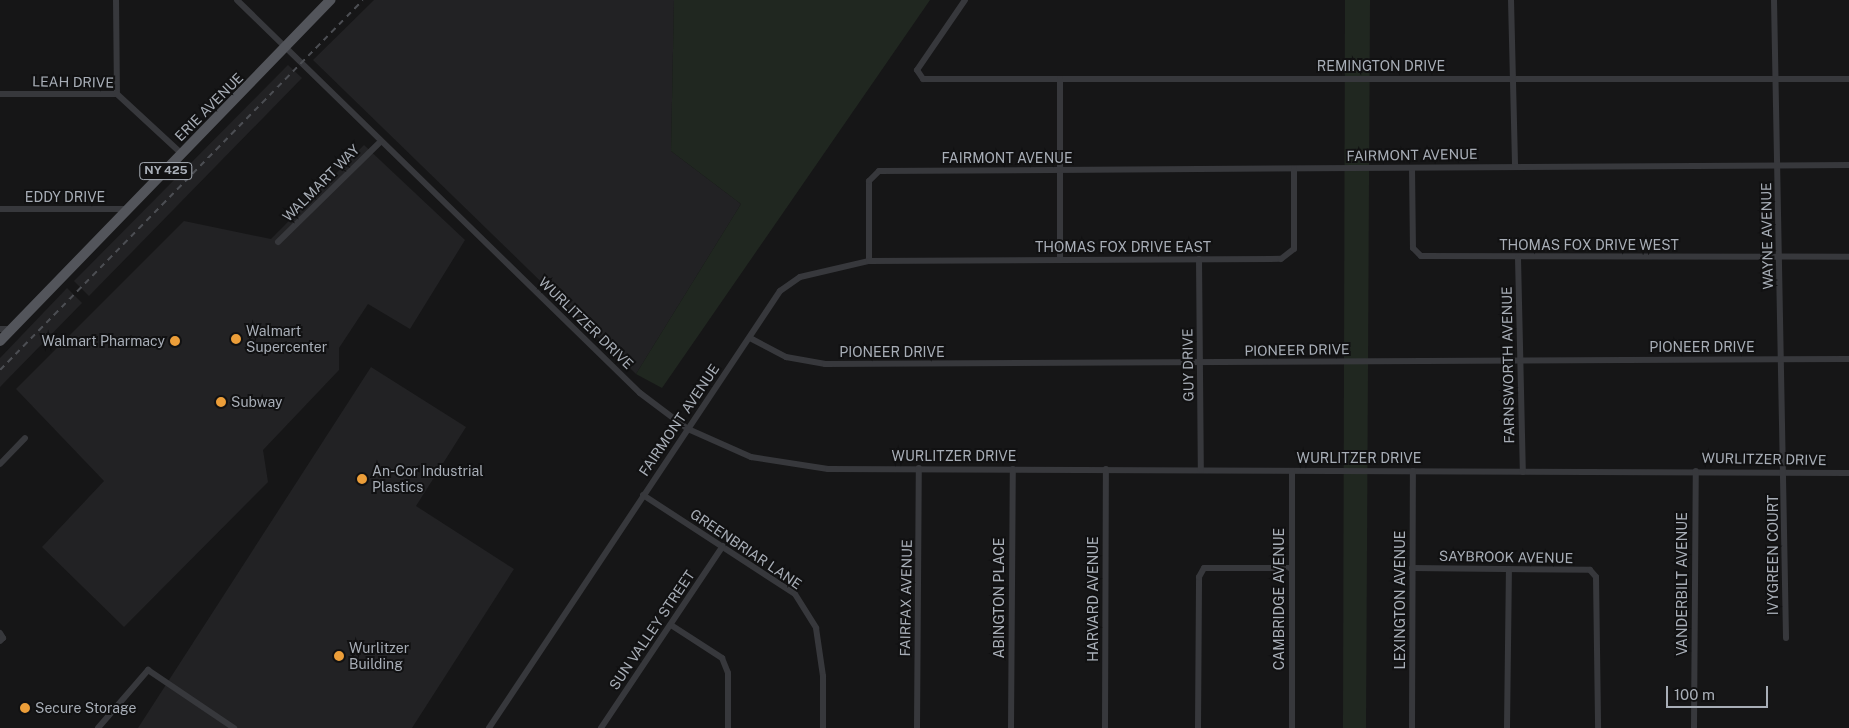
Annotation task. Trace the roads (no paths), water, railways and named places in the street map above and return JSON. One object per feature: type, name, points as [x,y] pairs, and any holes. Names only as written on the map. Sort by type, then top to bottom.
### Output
[{"type":"main road","name":"ERIE AVENUE","points":[[0,341],[287,49],[332,0]]},
{"type":"street","points":[[116,0],[117,94]]},
{"type":"street","name":"WURLITZER DRIVE","points":[[237,0],[640,393],[688,429],[751,457],[828,469],[1849,473]]},
{"type":"street","name":"REMINGTON DRIVE","points":[[965,0],[917,70],[924,79],[1849,78]]},
{"type":"street","points":[[1510,0],[1515,167]]},
{"type":"street","name":"WAYNE AVENUE","points":[[1774,0],[1786,472]]},
{"type":"street","points":[[1060,79],[1060,259]]},
{"type":"street","name":"LEAH DRIVE","points":[[0,94],[117,94],[182,154]]},
{"type":"street","name":"WALMART WAY","points":[[278,242],[381,141]]},
{"type":"street","name":"FAIRMONT AVENUE","points":[[489,728],[780,291],[800,277],[869,261],[870,181],[879,170],[1849,165]]},
{"type":"street","name":"THOMAS FOX DRIVE WEST","points":[[1412,168],[1412,248],[1421,256],[1518,258],[1849,257]]},
{"type":"street","name":"THOMAS FOX DRIVE EAST","points":[[869,261],[1282,259],[1294,249],[1294,169]]},
{"type":"street","name":"EDDY DRIVE","points":[[0,210],[129,209]]},
{"type":"street","name":"FARNSWORTH AVENUE","points":[[1518,258],[1522,360],[1523,472]]},
{"type":"street","name":"GUY DRIVE","points":[[1199,260],[1201,470]]},
{"type":"street","points":[[0,329],[12,329]]},
{"type":"street","name":"PIONEER DRIVE","points":[[750,338],[786,357],[824,364],[1200,364],[1522,360],[1849,359]]},
{"type":"street","points":[[0,464],[25,438]]},
{"type":"street","name":"FAIRFAX AVENUE","points":[[917,728],[919,468]]},
{"type":"street","name":"ABINGTON PLACE","points":[[1011,728],[1012,469]]},
{"type":"street","name":"HARVARD AVENUE","points":[[1105,728],[1106,469]]},
{"type":"street","name":"CAMBRIDGE AVENUE","points":[[1292,471],[1292,728]]},
{"type":"street","name":"LEXINGTON AVENUE","points":[[1412,728],[1413,471]]},
{"type":"street","name":"VANDERBILT AVENUE","points":[[1694,728],[1696,471]]},
{"type":"street","name":"IVYGREEN COURT","points":[[1786,472],[1786,638]]},
{"type":"street","name":"GREENBRIAR LANE","points":[[643,495],[795,594],[816,628],[823,676],[823,728]]},
{"type":"street","name":"SUN VALLEY STREET","points":[[601,728],[723,546]]},
{"type":"street","points":[[1198,728],[1199,577],[1204,568],[1292,568]]},
{"type":"street","name":"SAYBROOK AVENUE","points":[[1412,568],[1590,570],[1596,577],[1598,728]]},
{"type":"street","points":[[1507,728],[1509,569]]},
{"type":"street","points":[[671,626],[722,658],[728,673],[728,728]]},
{"type":"street","points":[[98,728],[148,670],[234,728]]},
{"type":"railway","points":[[0,370],[363,0]]},
{"type":"place","name":"Walmart Supercenter","points":[[236,339]]},
{"type":"place","name":"Walmart Pharmacy","points":[[175,341]]},
{"type":"place","name":"Subway","points":[[221,402]]},
{"type":"place","name":"An-Cor Industrial Plastics","points":[[362,479]]},
{"type":"place","name":"Wurlitzer Building","points":[[339,656]]},
{"type":"place","name":"Secure Storage","points":[[25,708]]}]
